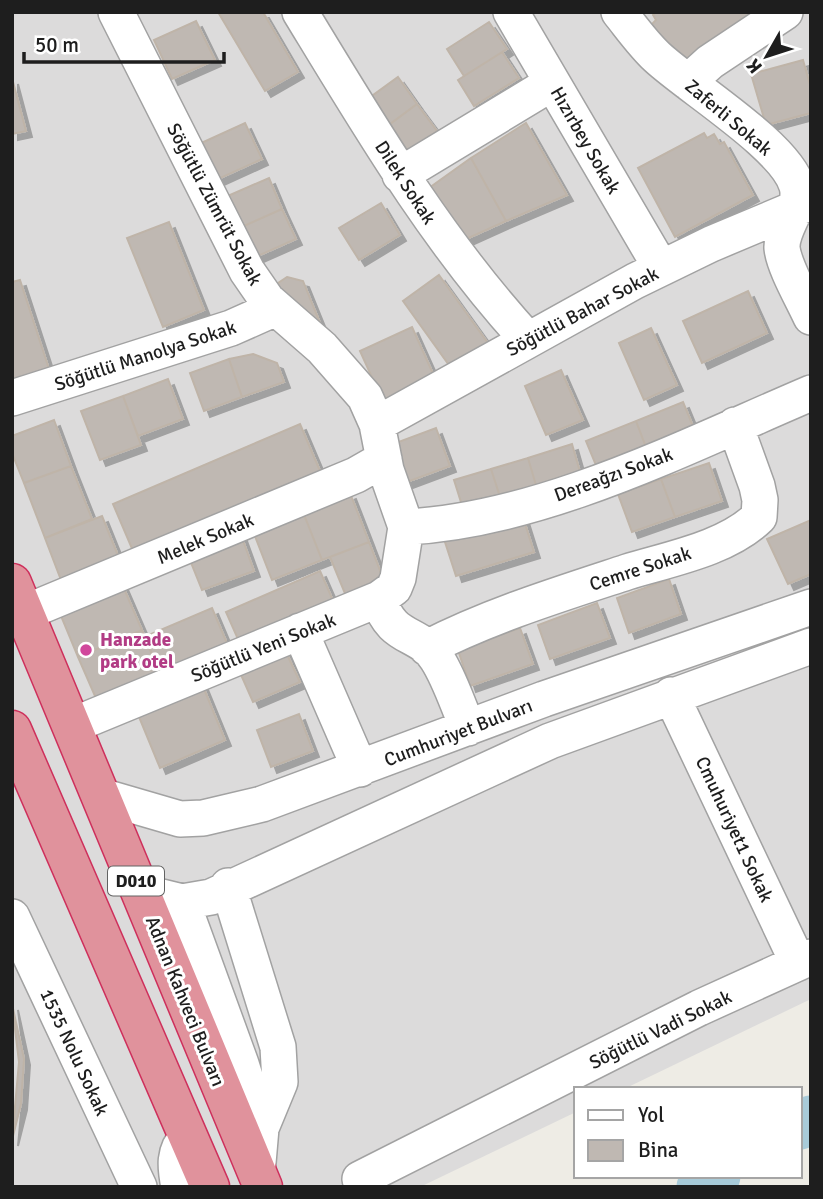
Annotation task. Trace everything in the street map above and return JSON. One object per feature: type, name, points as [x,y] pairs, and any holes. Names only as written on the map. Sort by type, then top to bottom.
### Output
[{"type":"highway","name":"Adnan Kahveci Bulvarı","points":[[18,598],[260,1180]]},
{"type":"highway","name":"D010","points":[[17,750],[210,1187]]},
{"type":"street","name":"Söğütlü Zümrüt Sokak","points":[[116,12],[247,271],[276,308],[345,372],[365,397],[377,424],[384,459],[406,527]]},
{"type":"street","name":"Dilek Sokak","points":[[300,12],[400,175],[484,292],[528,340]]},
{"type":"street","name":"Hızırbey Sokak","points":[[511,12],[661,268]]},
{"type":"street","name":"Zaferli Sokak","points":[[619,12],[654,55],[729,112],[784,163],[797,187],[802,206],[782,248],[811,317]]},
{"type":"street","points":[[688,82],[710,62],[785,12]]},
{"type":"street","points":[[400,175],[552,83]]},
{"type":"street","name":"Söğütlü Bahar Sokak","points":[[377,424],[661,268],[802,206]]},
{"type":"street","name":"Söğütlü Manolya Sokak","points":[[12,398],[231,328],[276,308]]},
{"type":"street","name":"Dereağzı Sokak","points":[[406,527],[467,522],[530,504],[692,445],[811,393]]},
{"type":"street","name":"Cemre Sokak","points":[[427,648],[496,619],[697,550],[747,529],[759,517],[760,500],[734,425]]},
{"type":"street","name":"Melek Sokak","points":[[18,598],[356,475],[384,459]]},
{"type":"street","points":[[406,527],[398,578],[394,588],[379,599],[385,618],[397,630],[427,648],[437,658],[468,728]]},
{"type":"street","name":"Söğütlü Yeni Sokak","points":[[71,726],[379,599]]},
{"type":"street","name":"Cumhuriyet Bulvarı","points":[[101,796],[180,819],[203,818],[262,804],[811,607]]},
{"type":"street","points":[[300,631],[360,769]]},
{"type":"street","points":[[141,892],[183,902],[211,897],[228,886],[550,741],[811,646]]},
{"type":"street","name":"Cmuhuriyet1 Sokak","points":[[671,695],[804,960]]},
{"type":"street","points":[[228,886],[278,1047],[280,1082],[261,1128]]},
{"type":"street","points":[[183,902],[261,1128],[260,1180]]},
{"type":"street","name":"1535 Nolu Sokak","points":[[12,917],[139,1187]]},
{"type":"street","name":"Söğütlü Vadi Sokak","points":[[360,1179],[699,1008],[804,960]]},
{"type":"street","points":[[178,1187],[176,1156],[180,1144],[188,1136]]},
{"type":"shaded area","points":[[12,12],[811,12],[811,999],[628,1087],[574,1087],[574,1113],[420,1187],[12,1187]]},
{"type":"building","points":[[218,12],[263,12],[298,72],[265,91]]},
{"type":"building","points":[[656,12],[751,14],[679,65],[651,25],[656,20],[653,15]]},
{"type":"building","points":[[196,21],[215,60],[172,79],[154,40]]},
{"type":"building","points":[[489,22],[507,49],[464,76],[447,49]]},
{"type":"building","points":[[502,52],[519,78],[474,106],[458,80]]},
{"type":"building","points":[[803,60],[811,88],[811,113],[766,125],[751,74]]},
{"type":"building","points":[[398,77],[417,104],[378,133],[358,106]]},
{"type":"building","points":[[12,78],[26,131],[12,134]]},
{"type":"building","points":[[417,104],[437,131],[398,160],[378,133]]},
{"type":"building","points":[[245,123],[262,159],[216,180],[199,144]]},
{"type":"building","points":[[526,123],[567,195],[506,221],[471,158]]},
{"type":"building","points":[[704,133],[707,138],[714,134],[720,144],[724,142],[753,195],[675,237],[638,168]]},
{"type":"building","points":[[471,158],[506,221],[453,245],[422,193]]},
{"type":"building","points":[[269,178],[282,209],[237,229],[223,198]]},
{"type":"building","points":[[381,203],[400,235],[359,260],[339,228]]},
{"type":"building","points":[[282,209],[296,239],[251,259],[237,229]]},
{"type":"building","points":[[169,222],[204,310],[163,327],[127,238]]},
{"type":"building","points":[[439,275],[490,346],[454,372],[403,301]]},
{"type":"building","points":[[287,277],[303,281],[322,328],[266,291]]},
{"type":"building","points":[[20,280],[49,369],[12,381],[12,282]]},
{"type":"building","points":[[748,291],[767,333],[702,363],[683,321]]},
{"type":"building","points":[[412,327],[435,378],[383,402],[360,351]]},
{"type":"building","points":[[651,328],[677,385],[644,400],[619,343]]},
{"type":"building","points":[[253,354],[277,363],[284,382],[242,397],[229,359]]},
{"type":"building","points":[[229,359],[242,397],[204,411],[190,373]]},
{"type":"building","points":[[561,370],[583,420],[546,435],[525,386]]},
{"type":"building","points":[[168,379],[183,419],[138,436],[123,396]]},
{"type":"building","points":[[123,396],[141,445],[100,460],[81,411]]},
{"type":"building","points":[[683,402],[697,436],[649,455],[636,421]]},
{"type":"building","points":[[54,420],[71,466],[24,483],[12,453],[12,436]]},
{"type":"building","points":[[636,421],[649,455],[600,475],[586,441]]},
{"type":"building","points":[[300,424],[320,471],[133,551],[113,504]]},
{"type":"building","points":[[436,428],[450,466],[407,482],[393,444]]},
{"type":"building","points":[[572,444],[582,479],[538,492],[528,458]]},
{"type":"building","points":[[528,458],[538,492],[502,503],[491,469]]},
{"type":"building","points":[[709,463],[722,501],[675,517],[661,479]]},
{"type":"building","points":[[71,466],[92,519],[45,538],[24,483]]},
{"type":"building","points":[[491,469],[502,503],[465,515],[454,480]]},
{"type":"building","points":[[661,479],[675,517],[632,532],[618,494]]},
{"type":"building","points":[[350,493],[369,542],[322,560],[303,512]]},
{"type":"building","points":[[521,511],[534,552],[456,576],[443,536]]},
{"type":"building","points":[[303,512],[322,560],[272,580],[253,531]]},
{"type":"building","points":[[102,516],[119,558],[61,580],[45,538]]},
{"type":"building","points":[[811,520],[811,574],[788,584],[767,539]]},
{"type":"building","points":[[241,535],[254,571],[202,590],[188,555]]},
{"type":"building","points":[[369,542],[384,581],[346,596],[330,557]]},
{"type":"building","points":[[320,571],[335,605],[241,646],[226,612]]},
{"type":"building","points":[[669,579],[681,614],[629,633],[617,598]]},
{"type":"building","points":[[122,584],[142,630],[78,657],[59,611]]},
{"type":"building","points":[[597,603],[610,638],[550,659],[538,625]]},
{"type":"building","points":[[212,608],[229,648],[162,677],[144,637]]},
{"type":"building","points":[[520,628],[533,664],[470,686],[458,650]]},
{"type":"building","points":[[142,630],[162,677],[98,703],[78,657]]},
{"type":"building","points":[[284,648],[300,682],[253,702],[238,668]]},
{"type":"building","points":[[202,684],[225,740],[160,768],[137,712]]},
{"type":"building","points":[[299,714],[313,751],[271,767],[257,730]]},
{"type":"building","points":[[12,1004],[24,1059],[21,1104],[12,1140],[19,1062]]},
{"type":"waterway","points":[[802,1125],[811,1119]]},
{"type":"waterway","points":[[700,1187],[714,1178]]},
{"type":"place","name":"Hanzade park otel","points":[[86,650]]}]
